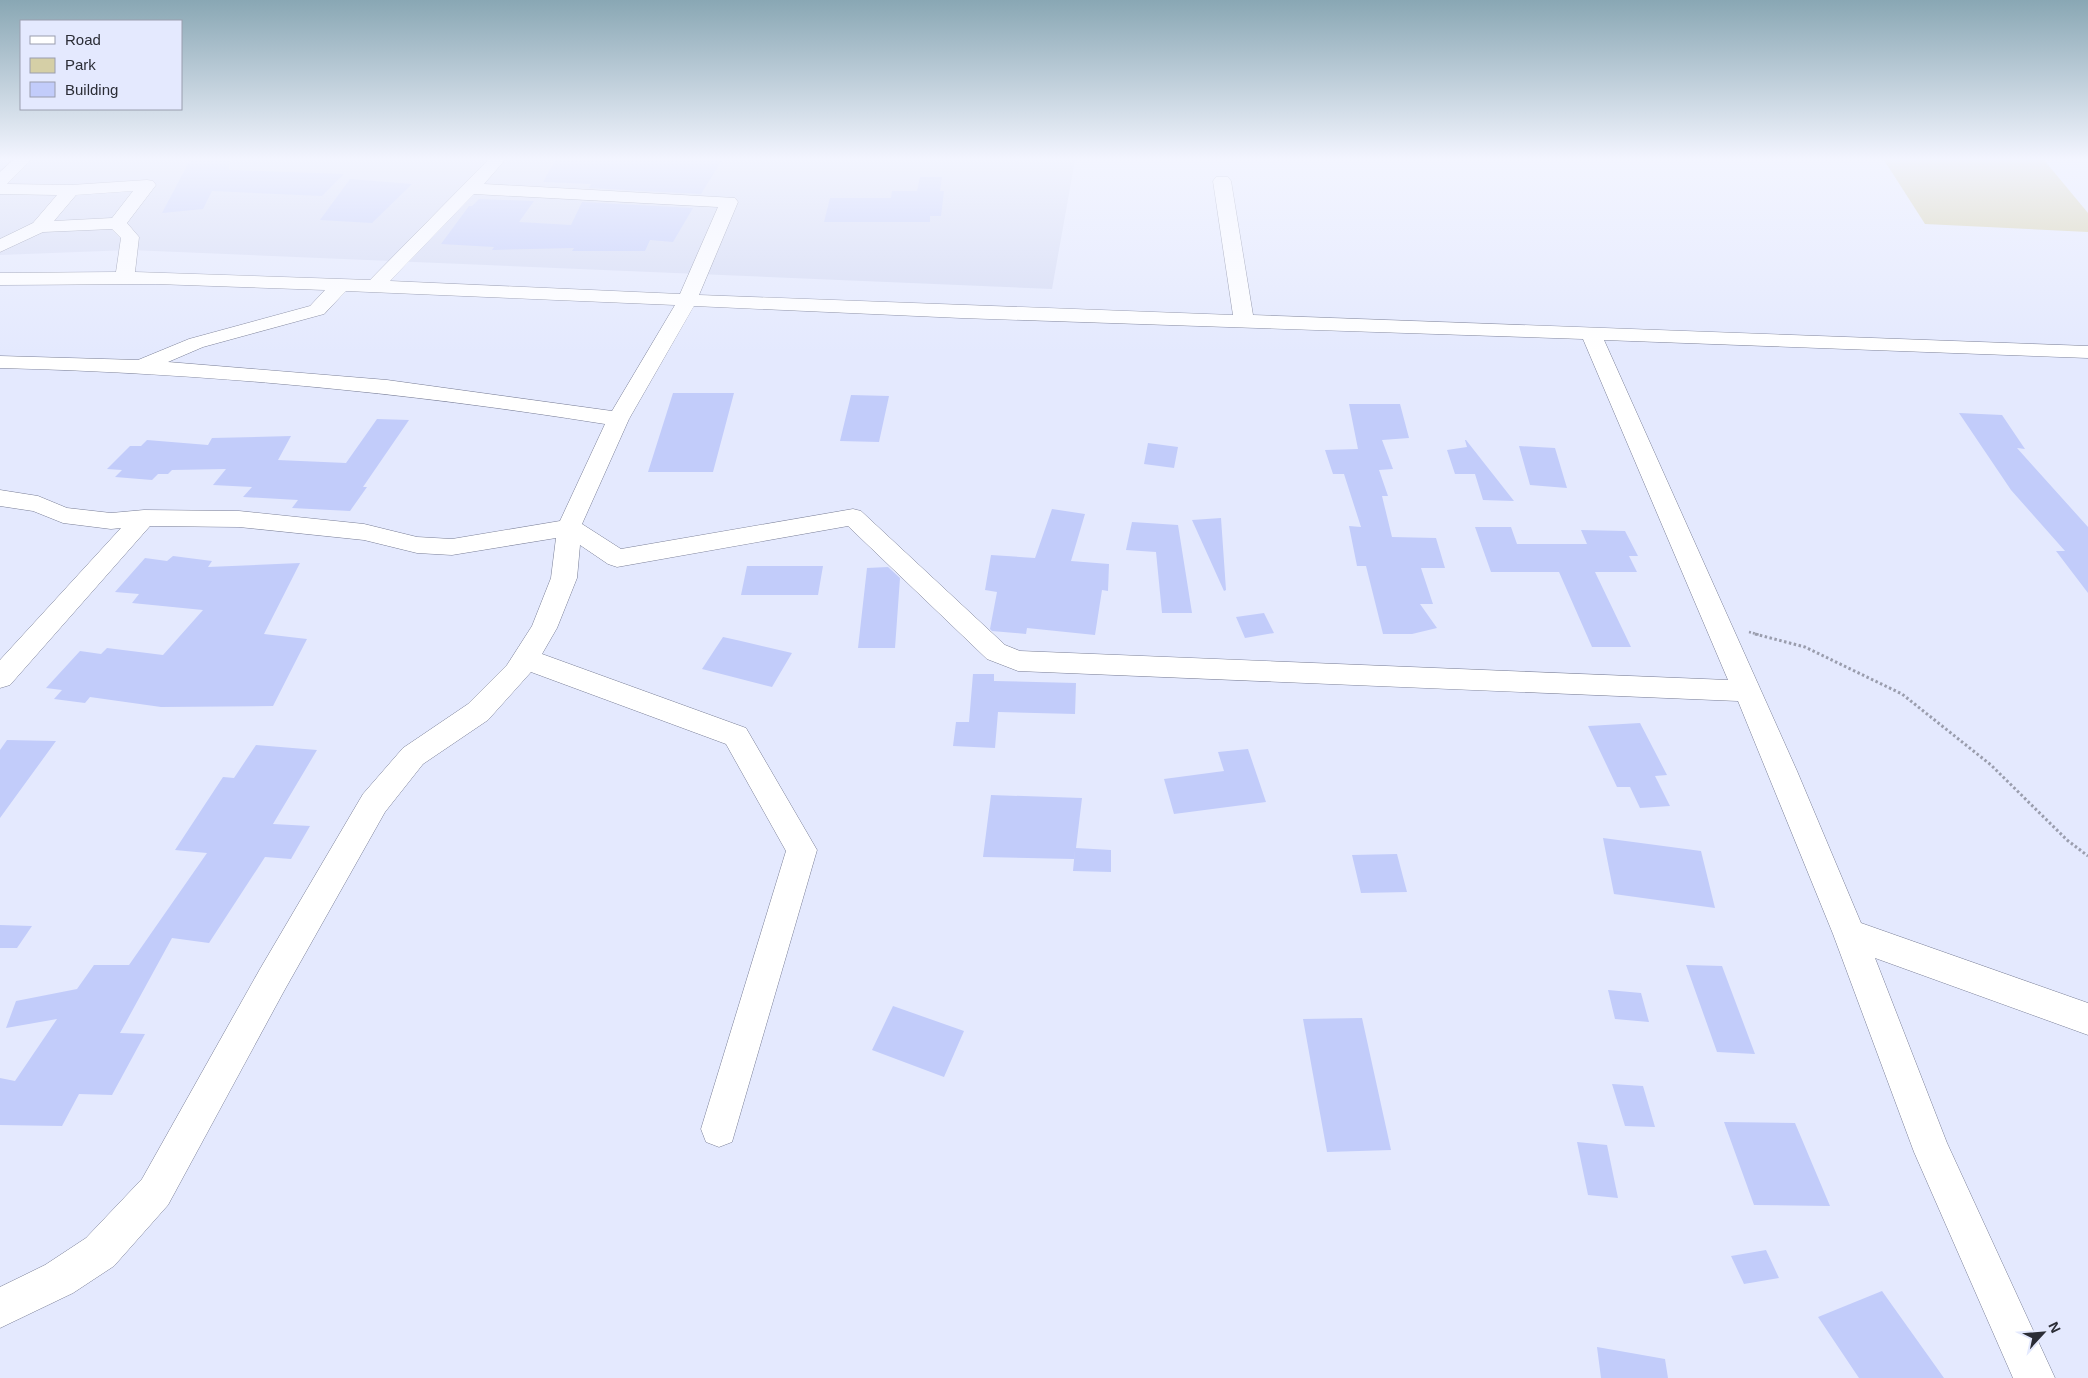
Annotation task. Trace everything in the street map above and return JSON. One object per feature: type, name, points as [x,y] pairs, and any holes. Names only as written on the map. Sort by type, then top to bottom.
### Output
[{"type":"street","points":[[0,246],[39,226],[84,224]]},
{"type":"street","points":[[119,224],[130,237],[125,278]]},
{"type":"street","points":[[374,286],[434,224]]},
{"type":"street","points":[[0,1308],[58,1279],[100,1252],[155,1192],[272,980],[374,803],[413,756],[478,712],[517,672],[544,628],[564,578],[569,527],[618,419],[687,301],[719,224]]},
{"type":"street","points":[[1229,224],[1244,321]]},
{"type":"street","points":[[0,279],[125,278],[374,286],[687,301],[2088,352]]},
{"type":"street","points":[[141,366],[196,343],[317,310],[341,285]]},
{"type":"street","points":[[1591,334],[1718,623],[1849,934],[1932,1152],[2034,1378]]},
{"type":"street","points":[[0,362],[141,366],[286,376],[526,404],[618,419]]},
{"type":"street","points":[[0,498],[38,504],[63,515],[111,521],[144,518],[239,519],[364,532],[416,545],[452,547],[569,527],[617,558],[853,516],[996,652],[1018,661],[1747,691]]},
{"type":"street","points":[[0,678],[144,518]]},
{"type":"street","points":[[525,659],[736,736],[802,850],[719,1129]]},
{"type":"street","points":[[1849,934],[2088,1020]]},
{"type":"path","points":[[1718,623],[1805,647],[1902,694],[1991,765],[2067,840],[2088,856]]},
{"type":"shaded area","points":[[0,224],[1064,224],[1052,289],[130,250],[0,255]]},
{"type":"green space","points":[[1931,224],[2088,224],[2088,232]]},
{"type":"building","points":[[456,224],[683,224],[673,242],[650,240],[645,251],[572,251],[574,248],[492,250],[494,247],[441,244]]},
{"type":"building","points":[[673,393],[734,393],[713,472],[648,472]]},
{"type":"building","points":[[851,395],[889,396],[879,442],[840,441]]},
{"type":"building","points":[[1349,404],[1400,404],[1409,438],[1382,440],[1393,469],[1379,470],[1388,496],[1382,496],[1392,537],[1436,538],[1445,568],[1421,568],[1433,604],[1420,604],[1437,628],[1412,634],[1383,634],[1366,566],[1357,566],[1349,526],[1361,527],[1344,474],[1333,474],[1325,450],[1358,449]]},
{"type":"building","points":[[1959,413],[2002,415],[2025,449],[2017,448],[2088,527],[2088,593],[2056,551],[2065,551],[2011,490]]},
{"type":"building","points":[[377,419],[409,420],[363,487],[367,487],[350,511],[292,508],[298,500],[243,497],[252,487],[213,485],[226,469],[172,470],[168,474],[158,474],[152,480],[115,477],[122,470],[107,469],[130,446],[141,446],[147,440],[208,445],[212,438],[291,436],[278,460],[346,463]]},
{"type":"building","points":[[1465,440],[1514,501],[1483,500],[1475,474],[1455,474],[1447,450],[1467,447]]},
{"type":"building","points":[[1148,443],[1178,447],[1174,468],[1144,464]]},
{"type":"building","points":[[1519,446],[1555,448],[1567,488],[1530,485]]},
{"type":"building","points":[[1052,509],[1085,514],[1071,561],[1109,564],[1108,591],[1102,590],[1095,635],[1027,628],[1026,634],[992,631],[990,629],[997,592],[985,590],[991,555],[1035,558]]},
{"type":"building","points":[[1221,518],[1226,590],[1224,591],[1192,520]]},
{"type":"building","points":[[1132,522],[1178,525],[1192,613],[1162,613],[1156,552],[1126,550]]},
{"type":"building","points":[[1475,527],[1511,527],[1517,544],[1587,544],[1581,530],[1625,531],[1638,556],[1629,556],[1637,572],[1595,572],[1631,647],[1592,647],[1559,572],[1491,572]]},
{"type":"building","points":[[173,556],[212,561],[208,567],[300,563],[264,634],[307,639],[273,706],[161,707],[90,697],[85,703],[54,699],[62,690],[46,688],[80,651],[101,654],[107,648],[163,655],[203,610],[132,603],[139,594],[115,592],[145,558],[167,561]]},
{"type":"building","points":[[747,566],[823,566],[818,595],[741,595]]},
{"type":"building","points":[[888,567],[900,578],[895,648],[858,648],[867,568]]},
{"type":"building","points":[[1264,613],[1274,633],[1245,638],[1236,617]]},
{"type":"building","points":[[723,637],[792,653],[772,687],[702,669]]},
{"type":"building","points":[[973,674],[994,674],[994,681],[1076,683],[1075,714],[998,712],[995,748],[953,746],[956,722],[969,722]]},
{"type":"building","points":[[1640,723],[1667,775],[1655,776],[1670,806],[1640,808],[1630,787],[1617,787],[1588,726]]},
{"type":"building","points":[[7,740],[56,741],[0,818],[0,750]]},
{"type":"building","points":[[256,745],[317,750],[273,824],[310,826],[291,859],[265,857],[209,943],[172,938],[120,1033],[145,1034],[112,1095],[79,1094],[62,1126],[0,1125],[0,1078],[15,1081],[57,1019],[6,1028],[16,1001],[77,989],[94,965],[129,965],[207,853],[175,850],[223,777],[234,778]]},
{"type":"building","points":[[1248,749],[1266,802],[1174,814],[1164,779],[1224,771],[1218,752]]},
{"type":"building","points":[[991,795],[1082,798],[1076,848],[1111,850],[1111,872],[1073,871],[1075,849],[1074,859],[983,857]]},
{"type":"building","points":[[1603,838],[1701,851],[1715,908],[1614,894]]},
{"type":"building","points":[[1397,854],[1407,892],[1361,893],[1352,855]]},
{"type":"building","points":[[0,925],[32,926],[17,948],[0,948]]},
{"type":"building","points":[[1686,965],[1722,966],[1755,1054],[1717,1052]]},
{"type":"building","points":[[1608,990],[1641,993],[1649,1022],[1615,1019]]},
{"type":"building","points":[[893,1006],[964,1031],[944,1077],[872,1050]]},
{"type":"building","points":[[1362,1018],[1391,1150],[1327,1152],[1303,1019]]},
{"type":"building","points":[[1612,1084],[1643,1086],[1655,1127],[1625,1126]]},
{"type":"building","points":[[1724,1122],[1795,1123],[1830,1206],[1754,1205]]},
{"type":"building","points":[[1577,1142],[1607,1145],[1618,1198],[1588,1195]]},
{"type":"building","points":[[1766,1250],[1779,1278],[1744,1284],[1731,1256]]},
{"type":"building","points":[[1882,1291],[1944,1378],[1859,1378],[1818,1317]]},
{"type":"building","points":[[1597,1347],[1665,1359],[1668,1378],[1601,1378]]}]
